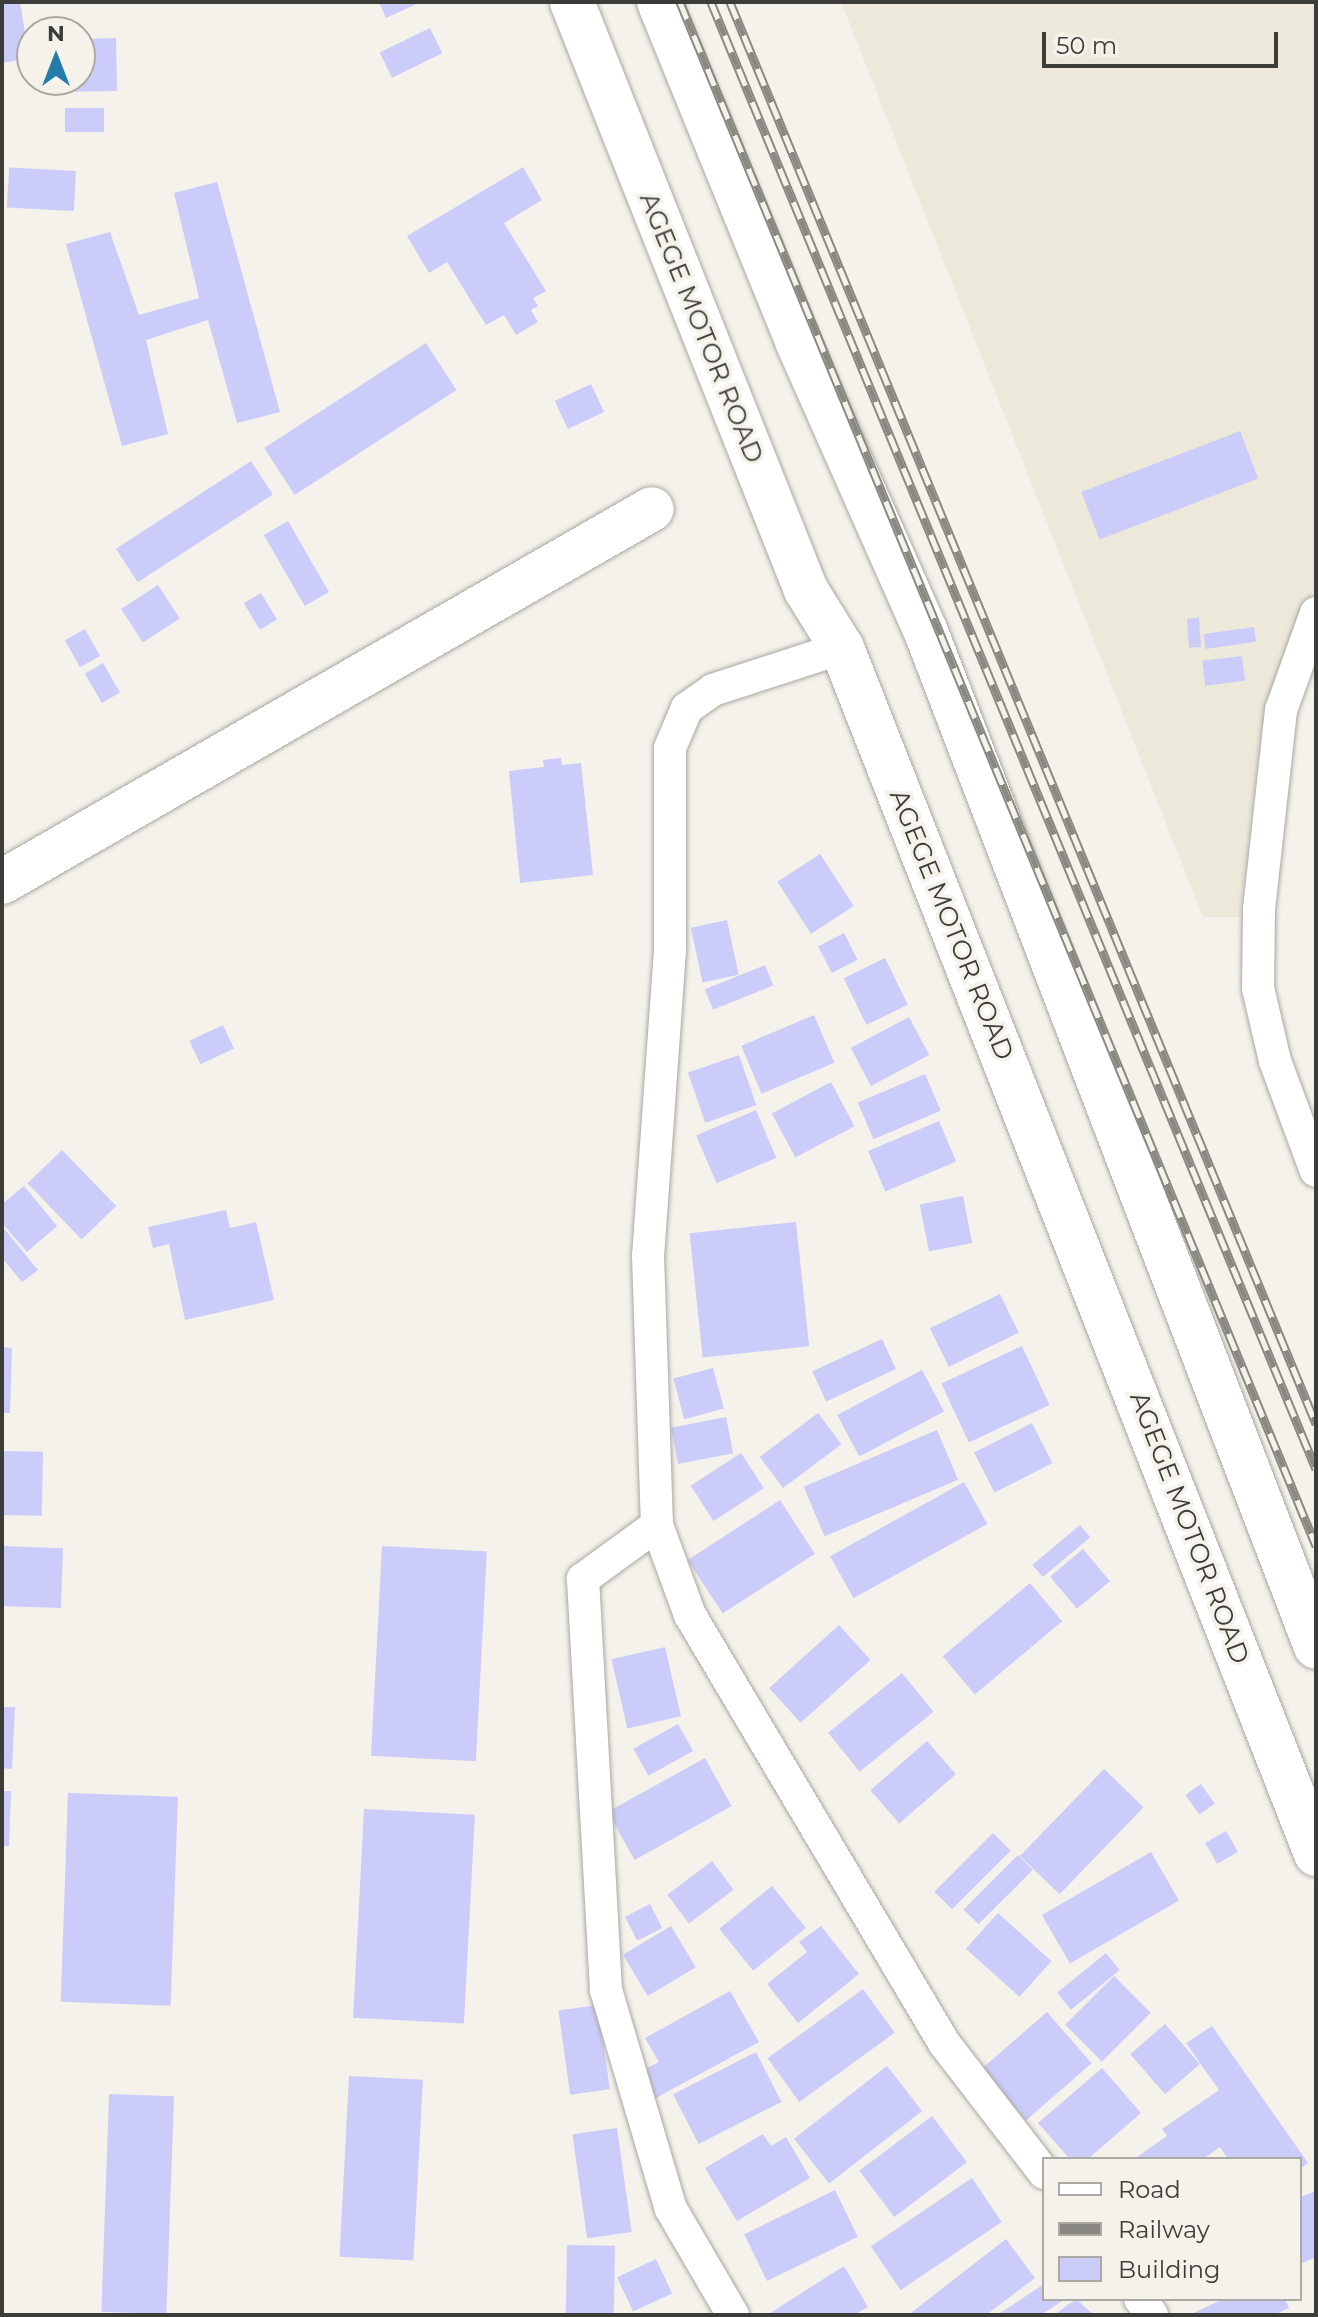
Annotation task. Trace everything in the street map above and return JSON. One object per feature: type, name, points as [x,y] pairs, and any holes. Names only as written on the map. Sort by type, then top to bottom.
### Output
[{"type":"main road","name":"AGEGE MOTOR ROAD","points":[[572,2],[806,590],[842,648],[1316,1854]]},
{"type":"main road","points":[[659,2],[797,341],[926,632],[1305,1591],[1316,1647]]},
{"type":"main road","points":[[2,882],[652,509]]},
{"type":"street","points":[[1316,613],[1281,710],[1259,910],[1258,988],[1275,1061],[1316,1171]]},
{"type":"street","points":[[842,648],[713,690],[687,708],[670,748],[670,950],[648,1255],[657,1525],[690,1615],[944,2043],[1042,2170]]},
{"type":"street","points":[[657,1525],[583,1579],[606,1990],[671,2209],[733,2315]]},
{"type":"shaded area","points":[[841,2],[1316,2],[1316,584],[1261,728],[1240,917],[1203,917]]},
{"type":"building","points":[[2,2],[20,2],[22,16],[16,16],[16,60],[2,63]]},
{"type":"building","points":[[379,2],[421,2],[386,18]]},
{"type":"building","points":[[430,28],[442,53],[392,78],[380,53]]},
{"type":"building","points":[[116,38],[117,91],[96,91],[96,39]]},
{"type":"building","points":[[65,108],[104,108],[104,132],[65,132]]},
{"type":"building","points":[[9,167],[76,171],[74,211],[7,207]]},
{"type":"building","points":[[523,167],[542,200],[504,223],[546,291],[533,298],[538,306],[531,310],[538,322],[516,335],[504,315],[486,325],[447,262],[429,273],[407,236]]},
{"type":"building","points":[[217,182],[280,412],[237,423],[208,320],[146,340],[168,434],[122,446],[66,244],[110,232],[139,315],[199,298],[174,193]]},
{"type":"building","points":[[426,343],[456,390],[295,495],[264,448]]},
{"type":"building","points":[[591,384],[604,412],[568,429],[555,401]]},
{"type":"building","points":[[1240,431],[1258,479],[1100,540],[1081,492]]},
{"type":"building","points":[[251,461],[273,495],[138,582],[116,549]]},
{"type":"building","points":[[288,521],[329,592],[305,606],[264,535]]},
{"type":"building","points":[[158,585],[180,619],[143,643],[121,609]]},
{"type":"building","points":[[261,593],[277,620],[260,630],[244,603]]},
{"type":"building","points":[[1199,618],[1201,647],[1189,648],[1187,619]]},
{"type":"building","points":[[1254,627],[1256,642],[1206,649],[1203,634]]},
{"type":"building","points":[[85,629],[100,656],[80,667],[65,640]]},
{"type":"building","points":[[1242,656],[1245,681],[1205,686],[1202,661]]},
{"type":"building","points":[[103,663],[120,692],[102,703],[85,674]]},
{"type":"building","points":[[561,758],[562,765],[581,763],[593,875],[520,883],[509,771],[544,767],[543,760]]},
{"type":"building","points":[[820,854],[854,906],[811,934],[777,882]]},
{"type":"building","points":[[727,920],[739,975],[702,982],[691,928]]},
{"type":"building","points":[[844,933],[858,960],[832,973],[818,946]]},
{"type":"building","points":[[885,958],[908,1005],[866,1025],[844,978]]},
{"type":"building","points":[[765,965],[773,985],[713,1010],[705,989]]},
{"type":"building","points":[[814,1015],[834,1063],[762,1094],[741,1046]]},
{"type":"building","points":[[909,1017],[929,1055],[871,1086],[851,1048]]},
{"type":"building","points":[[223,1025],[234,1049],[200,1064],[189,1041]]},
{"type":"building","points":[[739,1055],[756,1105],[705,1123],[688,1073]]},
{"type":"building","points":[[925,1074],[941,1111],[873,1139],[858,1103]]},
{"type":"building","points":[[831,1082],[854,1126],[795,1158],[772,1113]]},
{"type":"building","points":[[756,1110],[776,1158],[716,1183],[696,1135]]},
{"type":"building","points":[[939,1121],[956,1162],[885,1192],[868,1151]]},
{"type":"building","points":[[62,1150],[116,1206],[82,1239],[27,1183]]},
{"type":"building","points":[[24,1186],[57,1226],[27,1252],[2,1223],[2,1204]]},
{"type":"building","points":[[963,1196],[972,1243],[929,1252],[920,1204]]},
{"type":"building","points":[[226,1210],[230,1228],[256,1222],[274,1300],[185,1320],[169,1244],[153,1248],[148,1227]]},
{"type":"building","points":[[796,1222],[809,1346],[703,1357],[690,1233]]},
{"type":"building","points":[[2,1226],[38,1270],[22,1282],[2,1258]]},
{"type":"building","points":[[1000,1294],[1019,1333],[949,1367],[930,1328]]},
{"type":"building","points":[[882,1339],[896,1369],[826,1401],[812,1372]]},
{"type":"building","points":[[1022,1346],[1049,1405],[969,1443],[941,1384]]},
{"type":"building","points":[[2,1347],[12,1348],[10,1413],[2,1413]]},
{"type":"building","points":[[713,1368],[724,1409],[684,1419],[673,1379]]},
{"type":"building","points":[[922,1370],[944,1411],[859,1457],[837,1415]]},
{"type":"building","points":[[818,1413],[841,1444],[783,1488],[760,1457]]},
{"type":"building","points":[[726,1417],[733,1453],[678,1464],[671,1428]]},
{"type":"building","points":[[1032,1423],[1052,1463],[995,1493],[974,1453]]},
{"type":"building","points":[[937,1430],[958,1480],[825,1536],[804,1487]]},
{"type":"building","points":[[2,1451],[43,1452],[42,1516],[2,1515]]},
{"type":"building","points":[[741,1453],[764,1488],[714,1521],[691,1486]]},
{"type":"building","points":[[964,1482],[987,1524],[853,1598],[830,1556]]},
{"type":"building","points":[[780,1500],[815,1554],[723,1614],[688,1560]]},
{"type":"building","points":[[1080,1525],[1090,1537],[1043,1577],[1033,1565]]},
{"type":"building","points":[[2,1546],[63,1548],[61,1608],[2,1606]]},
{"type":"building","points":[[382,1546],[487,1551],[476,1761],[371,1756]]},
{"type":"building","points":[[1083,1549],[1110,1581],[1077,1609],[1050,1577]]},
{"type":"building","points":[[1030,1583],[1062,1621],[975,1695],[943,1656]]},
{"type":"building","points":[[839,1625],[870,1660],[801,1723],[769,1688]]},
{"type":"building","points":[[665,1647],[681,1716],[627,1729],[611,1659]]},
{"type":"building","points":[[902,1673],[933,1712],[860,1772],[828,1733]]},
{"type":"building","points":[[2,1707],[15,1707],[12,1769],[2,1768]]},
{"type":"building","points":[[678,1724],[693,1751],[648,1776],[633,1749]]},
{"type":"building","points":[[927,1741],[956,1774],[899,1823],[870,1790]]},
{"type":"building","points":[[705,1758],[732,1806],[635,1860],[608,1812]]},
{"type":"building","points":[[1104,1769],[1144,1807],[1060,1894],[1020,1856]]},
{"type":"building","points":[[1201,1784],[1215,1804],[1199,1815],[1185,1795]]},
{"type":"building","points":[[2,1791],[11,1791],[9,1846],[2,1846]]},
{"type":"building","points":[[68,1793],[178,1797],[171,2006],[61,2002]]},
{"type":"building","points":[[364,1809],[475,1815],[464,2024],[353,2018]]},
{"type":"building","points":[[1226,1831],[1238,1852],[1217,1864],[1205,1843]]},
{"type":"building","points":[[993,1833],[1011,1851],[952,1909],[934,1892]]},
{"type":"building","points":[[1151,1852],[1179,1900],[1070,1963],[1042,1915]]},
{"type":"building","points":[[1018,1855],[1033,1870],[978,1924],[964,1909]]},
{"type":"building","points":[[712,1861],[734,1890],[689,1923],[667,1895]]},
{"type":"building","points":[[772,1886],[806,1928],[753,1971],[719,1929]]},
{"type":"building","points":[[650,1904],[662,1928],[637,1941],[625,1917]]},
{"type":"building","points":[[998,1913],[1052,1961],[1019,1997],[966,1949]]},
{"type":"building","points":[[671,1926],[696,1967],[648,1996],[623,1955]]},
{"type":"building","points":[[821,1926],[859,1974],[798,2023],[767,1984],[807,1952],[799,1942]]},
{"type":"building","points":[[1106,1953],[1120,1970],[1071,2010],[1057,1993]]},
{"type":"building","points":[[1114,1976],[1151,2013],[1102,2062],[1065,2025]]},
{"type":"building","points":[[863,1989],[895,2033],[799,2102],[768,2058]]},
{"type":"building","points":[[730,1991],[759,2042],[654,2099],[639,2072],[659,2062],[645,2038]]},
{"type":"building","points":[[598,2005],[610,2089],[570,2095],[558,2011]]},
{"type":"building","points":[[1047,2012],[1092,2063],[1026,2120],[981,2069]]},
{"type":"building","points":[[1165,2024],[1200,2064],[1165,2094],[1130,2054]]},
{"type":"building","points":[[1212,2026],[1308,2163],[1302,2168],[1302,2157],[1227,2157],[1220,2147],[1206,2157],[1137,2157],[1167,2136],[1162,2129],[1219,2090],[1186,2043]]},
{"type":"building","points":[[756,2052],[781,2102],[699,2144],[673,2094]]},
{"type":"building","points":[[887,2066],[922,2111],[829,2184],[794,2139]]},
{"type":"building","points":[[1102,2068],[1141,2113],[1090,2157],[1068,2157],[1038,2123]]},
{"type":"building","points":[[349,2076],[423,2080],[413,2261],[340,2257]]},
{"type":"building","points":[[109,2094],[174,2096],[166,2314],[101,2312]]},
{"type":"building","points":[[932,2116],[967,2162],[894,2217],[859,2171]]},
{"type":"building","points":[[617,2128],[632,2232],[587,2238],[572,2134]]},
{"type":"building","points":[[763,2134],[771,2146],[786,2137],[810,2178],[737,2221],[705,2168]]},
{"type":"building","points":[[972,2178],[1002,2222],[900,2290],[871,2246]]},
{"type":"building","points":[[835,2190],[858,2237],[767,2281],[744,2234]]},
{"type":"building","points":[[1316,2191],[1316,2257],[1302,2263],[1302,2196]]},
{"type":"building","points":[[1006,2239],[1035,2278],[986,2315],[914,2315],[912,2312]]},
{"type":"building","points":[[567,2245],[615,2246],[614,2315],[566,2315]]},
{"type":"building","points":[[656,2259],[672,2293],[633,2312],[617,2277]]},
{"type":"building","points":[[844,2266],[868,2307],[854,2315],[767,2315]]},
{"type":"building","points":[[1042,2285],[1042,2301],[1062,2301],[1041,2315],[997,2315]]},
{"type":"building","points":[[1073,2301],[1078,2301],[1094,2315],[1054,2315]]},
{"type":"building","points":[[1219,2301],[1286,2301],[1289,2308],[1274,2315],[1189,2315]]},
{"type":"railway","points":[[680,2],[1316,1546]]},
{"type":"railway","points":[[711,2],[1316,1469]]},
{"type":"railway","points":[[730,2],[1316,1424]]}]
